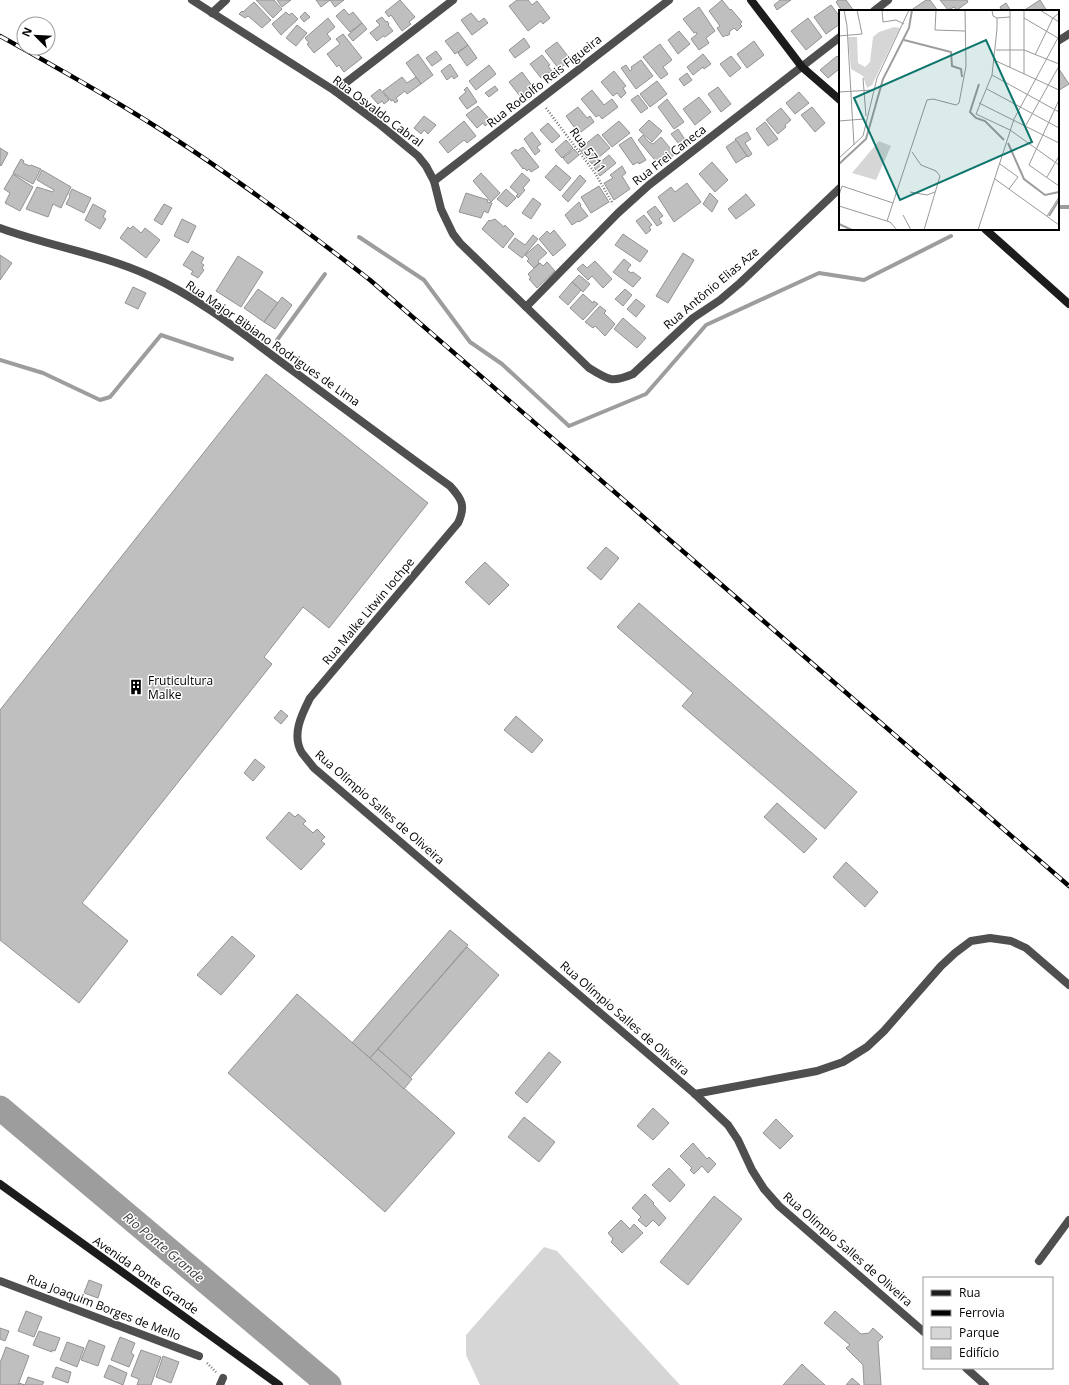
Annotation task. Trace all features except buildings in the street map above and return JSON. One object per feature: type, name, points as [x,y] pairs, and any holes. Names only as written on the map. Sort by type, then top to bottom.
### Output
[{"type":"street","name":"Rua Osvaldo Cabral","points":[[192,0],[335,91],[378,123],[418,156],[426,166],[434,181],[441,210],[460,243],[589,368],[599,375],[610,379]]},
{"type":"street","points":[[212,13],[226,0]]},
{"type":"street","points":[[335,91],[453,0]]},
{"type":"street","name":"Rua Rodolfo Reis Figueira","points":[[434,181],[669,0]]},
{"type":"street","points":[[751,0],[802,67],[839,99]]},
{"type":"street","points":[[875,10],[888,0]]},
{"type":"street","points":[[1059,40],[1069,34]]},
{"type":"street","name":"Rua Frei Caneca","points":[[526,307],[618,213],[649,185],[839,38]]},
{"type":"street","name":"Rua Antônio Elias Aze","points":[[610,379],[620,379],[632,374],[693,318],[720,300],[740,283],[839,189]]},
{"type":"street","name":"Rua Major Bibiano Rodrigues de Lima","points":[[0,228],[115,262],[150,276],[189,296],[252,340],[450,486],[458,495],[462,504]]},
{"type":"street","points":[[986,230],[1069,304]]},
{"type":"street","name":"Rua Malke Litwin Iochpe","points":[[298,736],[300,719],[310,698],[458,523],[462,513],[462,504]]},
{"type":"street","name":"Rua Olímpio Salles de Oliveira","points":[[298,736],[301,751],[314,768],[695,1094],[728,1125],[738,1140],[764,1189],[779,1206],[923,1331]]},
{"type":"street","points":[[695,1094],[817,1072],[843,1062],[867,1046],[884,1031],[955,952],[971,941],[990,938],[1011,941],[1026,948],[1069,985]]},
{"type":"street","name":"Avenida Ponte Grande","points":[[0,1184],[279,1385]]},
{"type":"street","points":[[1040,1261],[1069,1220]]},
{"type":"street","name":"Rua Joaquim Borges de Mello","points":[[0,1281],[199,1356]]},
{"type":"street","points":[[967,1369],[985,1385]]},
{"type":"path","name":"Rua 5711","points":[[540,100],[595,173],[618,213]]},
{"type":"path","points":[[199,1356],[222,1382]]},
{"type":"green space","points":[[544,1247],[557,1251],[680,1385],[480,1385],[466,1355],[466,1335]]},
{"type":"waterway","points":[[1059,207],[1069,207]]},
{"type":"waterway","points":[[359,237],[424,280],[470,342],[502,364],[569,426],[646,394],[706,325],[819,273],[864,280],[951,236]]},
{"type":"waterway","points":[[277,340],[325,274]]},
{"type":"waterway","points":[[0,360],[43,373],[100,400],[110,397],[161,335],[232,359]]},
{"type":"waterway","name":"Rio Ponte Grande","points":[[0,1108],[329,1385]]},
{"type":"railway","points":[[0,36],[165,132],[284,214],[370,280],[1069,886]]},
{"type":"place","name":"Fruticultura Malke","points":[[136,687]]}]
